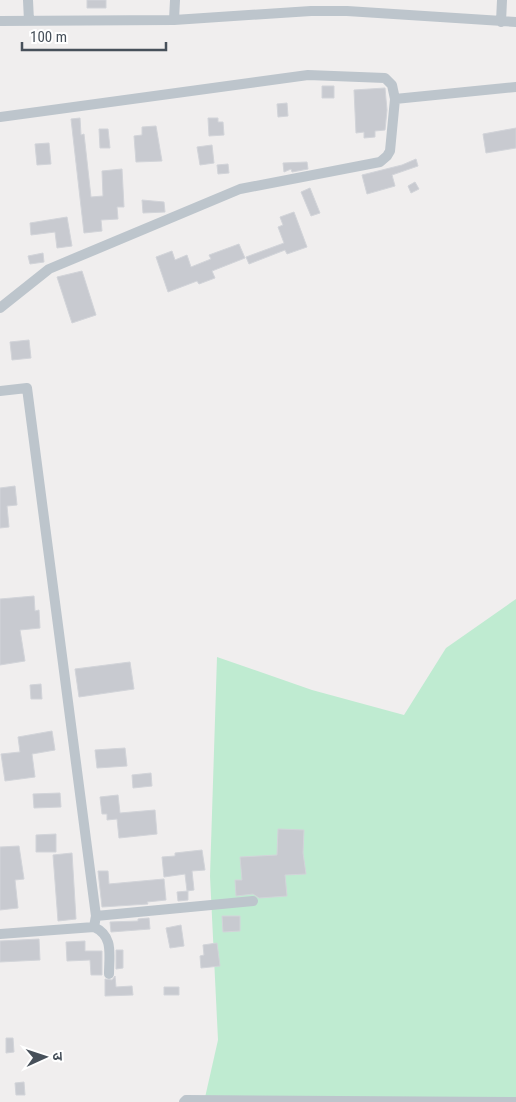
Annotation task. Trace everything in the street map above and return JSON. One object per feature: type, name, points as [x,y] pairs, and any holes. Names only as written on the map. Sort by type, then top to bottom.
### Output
[{"type":"street","points":[[28,0],[29,20]]},
{"type":"street","points":[[174,20],[175,0]]},
{"type":"street","points":[[501,22],[502,0]]},
{"type":"street","points":[[0,21],[174,20],[311,11],[347,11],[516,22]]},
{"type":"street","points":[[0,117],[308,75],[385,78],[392,84],[395,99],[390,151],[380,162],[240,189],[48,269],[0,308]]},
{"type":"street","points":[[395,99],[516,87]]},
{"type":"street","points":[[0,391],[27,388],[96,916],[94,927]]},
{"type":"street","points":[[96,916],[253,901]]},
{"type":"street","points":[[0,934],[94,927],[103,931],[108,938],[109,974]]},
{"type":"street","points":[[184,1102],[186,1100],[516,1102]]},
{"type":"green space","points":[[516,599],[516,1102],[204,1102],[218,1040],[210,876],[217,657],[312,690],[404,715],[446,648]]},
{"type":"building","points":[[87,0],[106,0],[106,8],[87,8]]},
{"type":"building","points":[[322,86],[334,86],[334,98],[322,98]]},
{"type":"building","points":[[385,88],[387,110],[385,130],[375,131],[375,137],[364,138],[364,132],[356,133],[354,90]]},
{"type":"building","points":[[287,103],[288,116],[278,117],[277,104]]},
{"type":"building","points":[[80,118],[81,135],[84,134],[91,197],[103,196],[102,171],[122,169],[124,207],[117,207],[118,219],[101,220],[102,231],[84,233],[71,119]]},
{"type":"building","points":[[208,118],[218,118],[218,122],[223,122],[224,135],[209,136]]},
{"type":"building","points":[[156,126],[162,161],[136,162],[134,136],[142,135],[142,127]]},
{"type":"building","points":[[516,128],[516,148],[486,153],[483,134]]},
{"type":"building","points":[[99,129],[108,129],[110,148],[100,148]]},
{"type":"building","points":[[49,143],[51,164],[37,165],[35,144]]},
{"type":"building","points":[[212,145],[214,163],[200,165],[197,147]]},
{"type":"building","points":[[416,159],[418,166],[392,175],[395,186],[367,194],[362,175],[402,165]]},
{"type":"building","points":[[307,162],[308,169],[292,172],[291,169],[284,172],[283,163]]},
{"type":"building","points":[[228,164],[229,173],[218,174],[217,165]]},
{"type":"building","points":[[415,182],[419,189],[411,193],[408,186]]},
{"type":"building","points":[[310,188],[320,213],[311,216],[301,192]]},
{"type":"building","points":[[142,200],[164,202],[165,212],[143,213]]},
{"type":"building","points":[[294,212],[307,247],[287,254],[285,250],[249,264],[246,257],[284,243],[278,227],[283,225],[280,217]]},
{"type":"building","points":[[67,217],[72,246],[57,248],[55,232],[31,235],[30,223]]},
{"type":"building","points":[[239,244],[245,258],[212,271],[215,278],[199,284],[197,281],[168,292],[156,257],[172,251],[175,260],[187,255],[191,267],[211,259],[209,255]]},
{"type":"building","points":[[43,253],[44,262],[30,264],[28,256]]},
{"type":"building","points":[[82,271],[96,315],[72,323],[57,277]]},
{"type":"building","points":[[29,340],[31,358],[12,360],[10,342]]},
{"type":"building","points":[[15,486],[17,505],[7,506],[9,527],[0,528],[0,488]]},
{"type":"building","points":[[34,596],[35,611],[39,610],[40,628],[20,630],[25,661],[0,665],[0,599]]},
{"type":"building","points":[[130,662],[134,689],[79,697],[75,669]]},
{"type":"building","points":[[41,684],[42,699],[31,699],[30,685]]},
{"type":"building","points":[[52,731],[55,750],[32,754],[35,777],[5,781],[1,754],[20,752],[18,737]]},
{"type":"building","points":[[125,748],[127,766],[97,768],[95,750]]},
{"type":"building","points":[[151,773],[152,786],[133,788],[132,775]]},
{"type":"building","points":[[60,793],[61,807],[34,808],[33,794]]},
{"type":"building","points":[[118,795],[120,813],[155,810],[157,834],[119,838],[117,819],[107,820],[107,814],[102,814],[100,797]]},
{"type":"building","points":[[278,829],[304,830],[303,853],[306,874],[285,875],[287,896],[259,898],[253,894],[236,896],[235,880],[242,880],[240,857],[277,855]]},
{"type":"building","points":[[56,834],[56,852],[36,852],[36,835]]},
{"type":"building","points":[[19,846],[24,879],[15,880],[18,908],[0,910],[0,847]]},
{"type":"building","points":[[202,850],[205,870],[192,871],[194,890],[187,891],[185,874],[164,877],[162,857],[175,856],[175,853]]},
{"type":"building","points":[[72,853],[76,919],[58,921],[53,855]]},
{"type":"building","points":[[98,871],[108,871],[109,884],[164,879],[166,900],[147,902],[148,904],[102,907]]},
{"type":"building","points":[[188,891],[188,900],[178,901],[177,892]]},
{"type":"building","points":[[222,916],[240,916],[240,931],[223,932]]},
{"type":"building","points":[[149,918],[150,929],[111,932],[110,922],[138,921],[138,919]]},
{"type":"building","points":[[181,925],[184,946],[170,948],[166,928]]},
{"type":"building","points":[[39,939],[40,960],[0,962],[0,941]]},
{"type":"building","points":[[85,941],[85,951],[102,951],[102,975],[91,975],[90,960],[67,961],[66,942]]},
{"type":"building","points":[[217,943],[220,966],[201,968],[200,956],[204,955],[203,945]]},
{"type":"building","points":[[116,950],[123,950],[123,968],[116,969]]},
{"type":"building","points":[[115,976],[116,987],[132,986],[133,995],[105,996],[105,979],[112,980]]},
{"type":"building","points":[[164,987],[179,987],[179,995],[164,995]]},
{"type":"building","points":[[6,1038],[13,1038],[14,1052],[6,1053]]},
{"type":"building","points":[[24,1082],[25,1095],[16,1095],[15,1083]]}]
